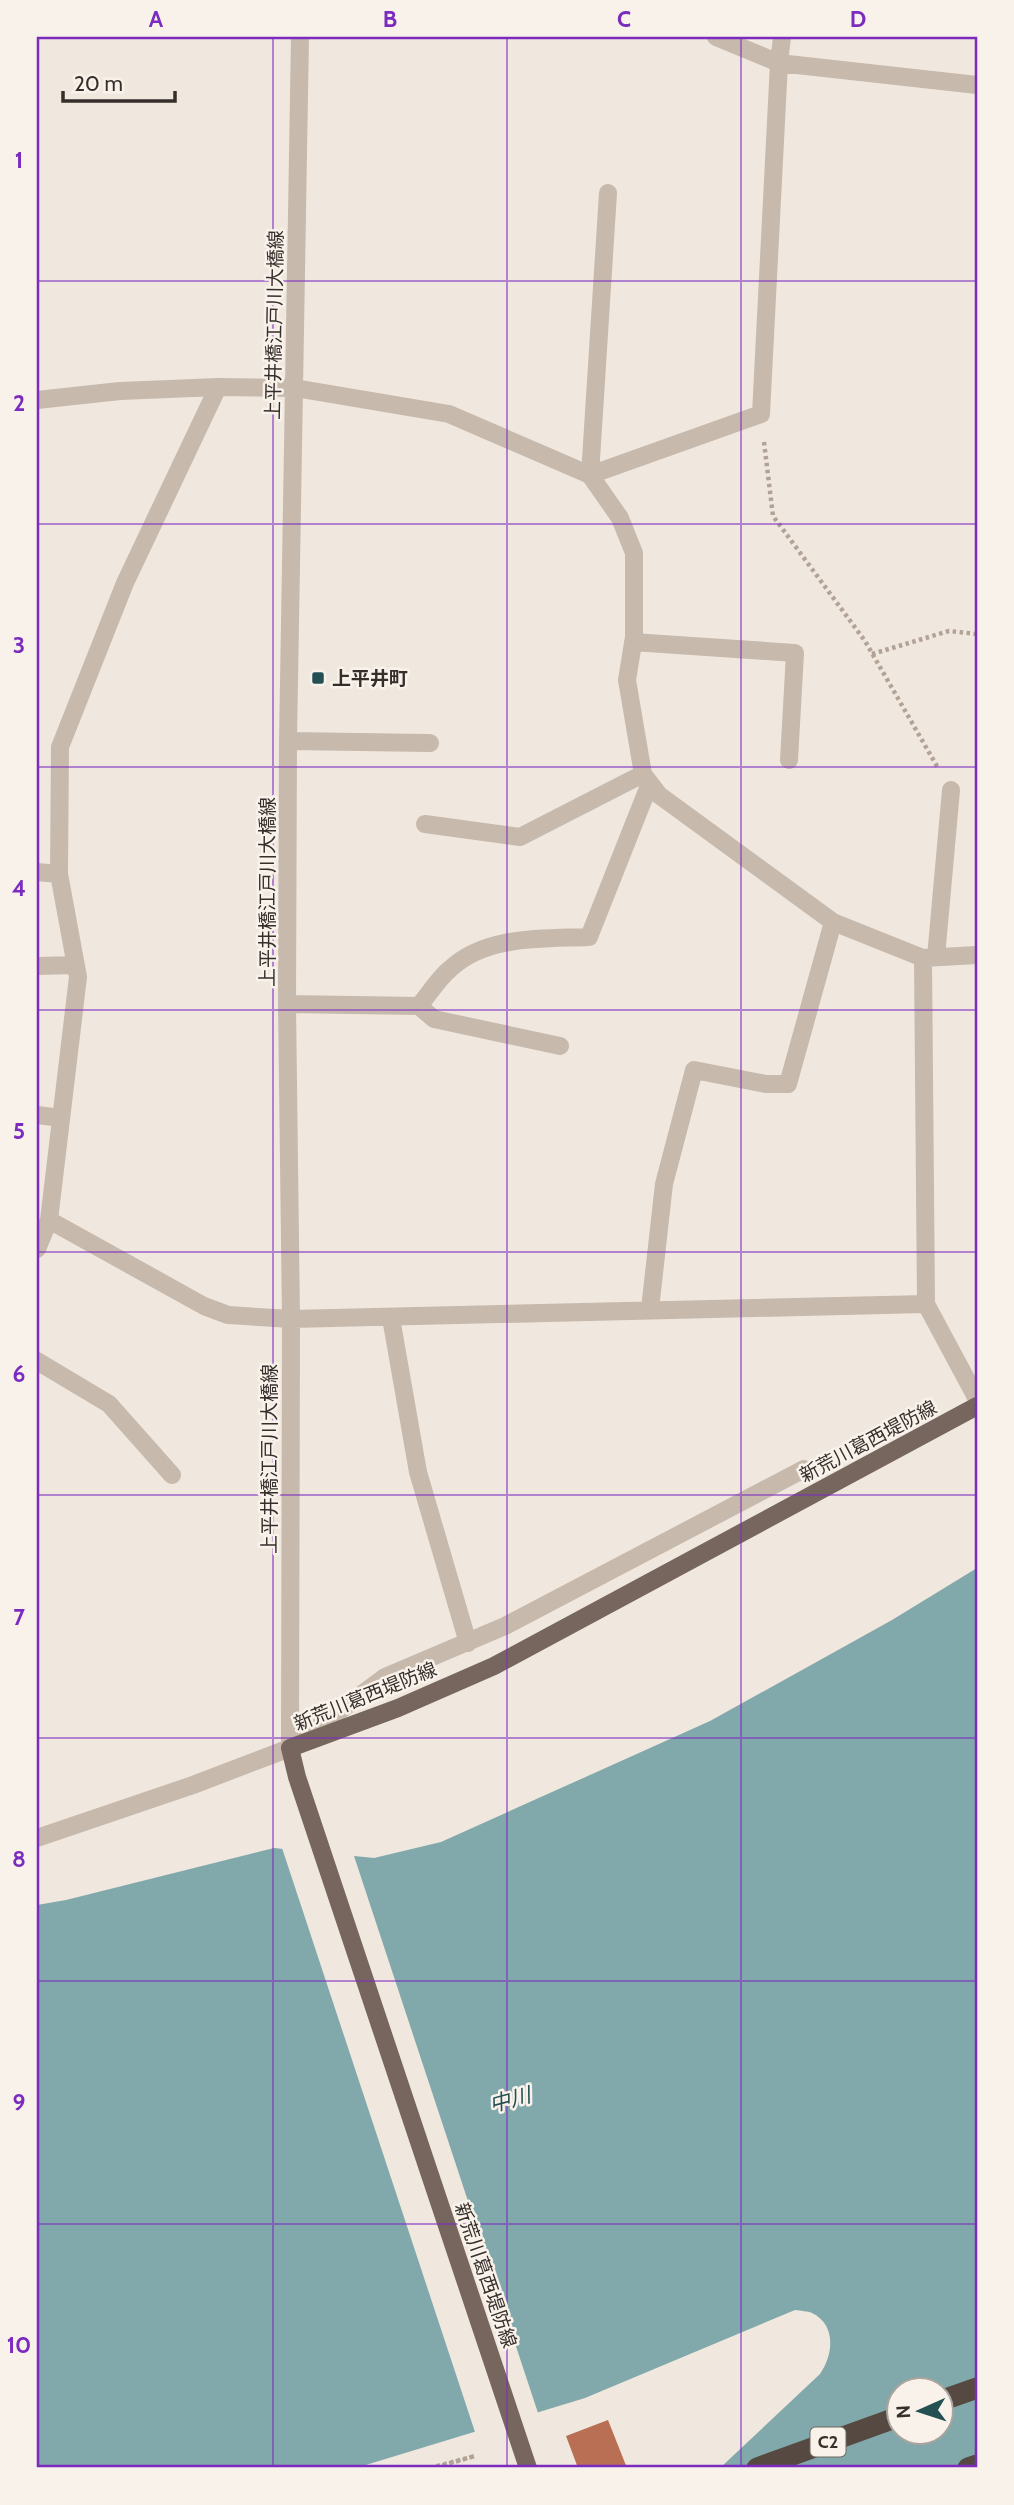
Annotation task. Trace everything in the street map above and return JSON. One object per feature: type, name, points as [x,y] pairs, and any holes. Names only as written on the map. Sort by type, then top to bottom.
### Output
[{"type":"highway","points":[[954,2396],[977,2388]]},
{"type":"highway","name":"C2","points":[[757,2468],[884,2422]]},
{"type":"highway","points":[[968,2468],[977,2465]]},
{"type":"main road","name":"新荒川葛西堤防線","points":[[526,2464],[297,1777],[290,1748],[398,1708],[494,1665],[977,1406]]},
{"type":"street","name":"上平井橋江戸川大橋線","points":[[290,1748],[288,741],[300,37]]},
{"type":"street","points":[[716,37],[779,63],[977,85]]},
{"type":"street","points":[[590,475],[761,414],[782,37]]},
{"type":"street","points":[[590,475],[608,194]]},
{"type":"street","points":[[37,1249],[49,1220],[78,977],[59,874],[60,747],[125,583],[218,387]]},
{"type":"street","points":[[37,400],[120,391],[218,387],[295,388],[449,414],[590,475],[620,518],[634,553],[633,642],[627,680],[647,778],[659,795],[833,922],[930,958],[977,956]]},
{"type":"street","points":[[633,642],[795,653],[789,760]]},
{"type":"street","points":[[288,741],[430,743]]},
{"type":"street","points":[[425,824],[520,837],[647,778]]},
{"type":"street","points":[[419,1006],[450,968],[486,946],[527,940],[589,937],[647,778]]},
{"type":"street","points":[[951,790],[930,958],[926,1304],[977,1399]]},
{"type":"street","points":[[37,872],[59,874]]},
{"type":"street","points":[[650,1309],[664,1184],[694,1070],[766,1084],[788,1084],[833,922]]},
{"type":"street","points":[[37,966],[76,965]]},
{"type":"street","points":[[287,1004],[419,1006],[434,1019],[560,1046]]},
{"type":"street","points":[[37,1115],[61,1118]]},
{"type":"street","points":[[49,1220],[204,1306],[228,1315],[291,1319],[391,1318],[650,1309],[926,1304]]},
{"type":"street","points":[[391,1318],[418,1472],[468,1643]]},
{"type":"street","points":[[37,1361],[109,1404],[172,1475]]},
{"type":"street","points":[[37,1838],[193,1785],[290,1748],[385,1677],[505,1626],[804,1469]]},
{"type":"path","points":[[761,414],[773,516],[872,654],[951,790]]},
{"type":"path","points":[[872,654],[948,631],[977,634]]},
{"type":"path","points":[[432,2468],[475,2456],[432,2468]]},
{"type":"water","name":"中川","points":[[977,1568],[977,2468],[720,2468],[820,2374],[828,2359],[830,2341],[826,2325],[812,2313],[795,2310],[585,2398],[356,2468],[37,2468],[37,1905],[274,1848],[374,1858],[441,1842],[710,1721],[892,1620]]},
{"type":"pier","points":[[281,1845],[353,1853],[539,2416],[476,2435]]},
{"type":"building","points":[[608,2420],[627,2468],[578,2468],[566,2436]]},
{"type":"place","name":"上平井町","points":[[318,678]]}]
